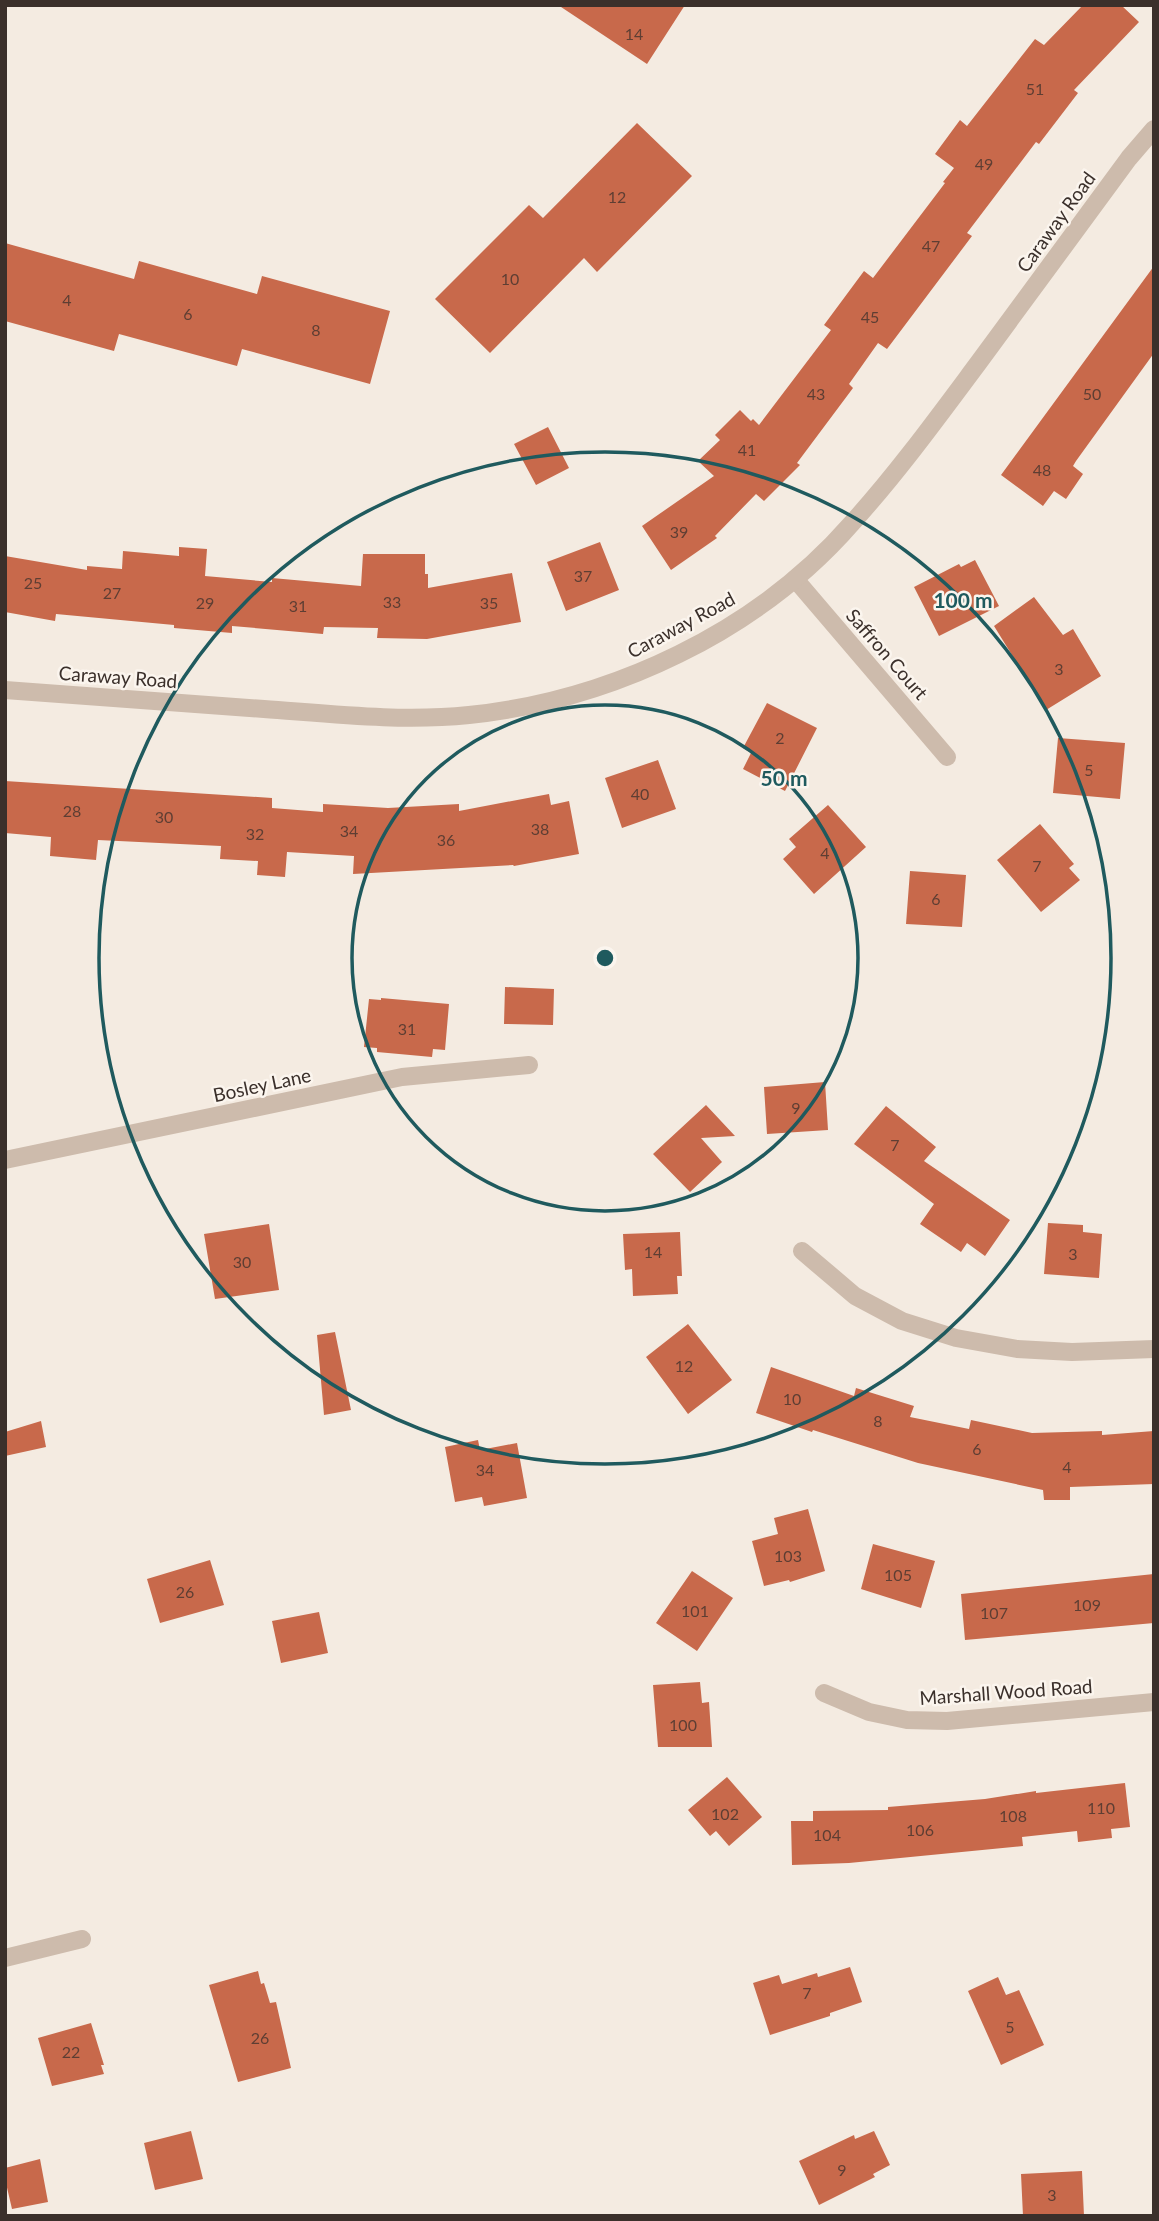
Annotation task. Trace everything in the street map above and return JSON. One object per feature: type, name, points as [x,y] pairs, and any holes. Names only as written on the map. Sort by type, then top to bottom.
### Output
[{"type":"street","name":"Caraway Road","points":[[5,690],[390,718],[468,715],[538,704],[593,690],[643,671],[706,640],[754,609],[795,579],[851,525],[924,436],[1129,158],[1154,129]]},
{"type":"street","name":"Saffron Court","points":[[795,579],[947,757]]},
{"type":"street","name":"Bosley Lane","points":[[5,1160],[402,1077],[529,1065]]},
{"type":"street","points":[[802,1251],[855,1296],[902,1321],[956,1338],[1017,1349],[1072,1352],[1154,1349]]},
{"type":"street","name":"Marshall Wood Road","points":[[824,1693],[869,1712],[907,1720],[934,1721],[1154,1702]]},
{"type":"street","points":[[5,1958],[82,1939]]},
{"type":"building","points":[[558,5],[685,5],[647,64]]},
{"type":"building","points":[[1083,5],[1121,5],[1139,22],[1074,90],[1078,93],[1039,144],[1036,142],[967,233],[972,236],[887,349],[878,343],[849,384],[853,388],[797,463],[800,465],[764,501],[756,494],[715,536],[717,538],[671,570],[642,526],[714,476],[698,461],[720,440],[715,435],[740,410],[759,425],[831,330],[824,325],[864,271],[873,278],[945,183],[943,182],[954,168],[935,154],[960,120],[967,126],[1035,39],[1044,45]]},
{"type":"building","points":[[637,123],[692,176],[597,272],[584,258],[490,353],[435,299],[529,205],[543,218]]},
{"type":"building","points":[[5,243],[134,279],[139,261],[257,294],[262,276],[390,311],[370,384],[242,349],[237,366],[119,334],[114,351],[5,321]]},
{"type":"building","points":[[1154,266],[1154,353],[1076,461],[1073,466],[1083,474],[1066,499],[1054,491],[1043,506],[1001,475]]},
{"type":"building","points":[[548,427],[569,468],[536,485],[514,444]]},
{"type":"building","points":[[600,542],[619,590],[566,611],[547,562]]},
{"type":"building","points":[[179,547],[207,549],[205,576],[272,582],[272,578],[361,586],[363,554],[425,554],[428,588],[512,573],[521,622],[427,639],[377,638],[378,628],[324,627],[323,634],[232,626],[232,633],[56,614],[55,621],[5,612],[5,556],[87,570],[87,566],[122,569],[123,551],[179,556]]},
{"type":"building","points":[[975,560],[999,606],[939,636],[914,587],[959,564],[961,567]]},
{"type":"building","points":[[1034,597],[1063,635],[1073,629],[1101,676],[1046,710],[994,626]]},
{"type":"building","points":[[767,703],[817,728],[785,791],[743,769],[751,753],[743,748]]},
{"type":"building","points":[[1058,738],[1125,743],[1120,799],[1053,793]]},
{"type":"building","points":[[658,760],[676,809],[622,828],[605,778]]},
{"type":"building","points":[[5,781],[272,798],[272,808],[323,812],[323,804],[388,808],[459,804],[459,811],[549,794],[551,805],[569,801],[579,854],[514,866],[353,874],[354,856],[287,852],[285,877],[257,875],[258,861],[220,859],[221,846],[98,840],[96,860],[50,856],[51,837],[5,833]]},
{"type":"building","points":[[828,805],[866,847],[814,894],[783,859],[796,847],[789,839]]},
{"type":"building","points":[[1040,824],[1074,864],[1069,868],[1080,880],[1041,912],[997,860]]},
{"type":"building","points":[[910,871],[966,875],[962,927],[906,924]]},
{"type":"building","points":[[505,987],[554,989],[553,1025],[504,1024]]},
{"type":"building","points":[[369,999],[449,1004],[445,1050],[433,1049],[432,1057],[377,1052],[377,1048],[364,1047]]},
{"type":"building","points":[[825,1082],[828,1130],[767,1134],[764,1087]]},
{"type":"building","points":[[706,1105],[735,1136],[701,1138],[722,1162],[690,1192],[653,1154]]},
{"type":"building","points":[[886,1106],[936,1147],[924,1161],[1010,1220],[985,1256],[967,1243],[961,1252],[920,1224],[934,1204],[854,1144]]},
{"type":"building","points":[[1048,1223],[1083,1225],[1083,1232],[1102,1234],[1099,1278],[1044,1274]]},
{"type":"building","points":[[269,1224],[279,1290],[215,1299],[204,1234]]},
{"type":"building","points":[[680,1232],[682,1276],[677,1276],[678,1294],[633,1296],[632,1269],[625,1270],[623,1234]]},
{"type":"building","points":[[688,1324],[732,1380],[688,1414],[646,1357]]},
{"type":"building","points":[[335,1332],[351,1410],[324,1415],[317,1335]]},
{"type":"building","points":[[771,1367],[854,1396],[856,1388],[914,1406],[910,1417],[969,1429],[971,1420],[1032,1433],[1102,1431],[1102,1435],[1154,1431],[1154,1484],[1070,1487],[1070,1500],[1044,1500],[1043,1490],[918,1463],[813,1430],[812,1432],[756,1413]]},
{"type":"building","points":[[41,1421],[46,1447],[5,1456],[5,1432]]},
{"type":"building","points":[[478,1440],[480,1450],[517,1443],[527,1498],[484,1506],[482,1497],[455,1502],[445,1447]]},
{"type":"building","points":[[808,1509],[825,1571],[790,1582],[789,1580],[764,1586],[752,1541],[778,1534],[774,1518]]},
{"type":"building","points":[[873,1544],[935,1561],[921,1608],[861,1589]]},
{"type":"building","points":[[210,1560],[224,1605],[160,1623],[147,1579]]},
{"type":"building","points":[[692,1571],[733,1598],[697,1651],[656,1623]]},
{"type":"building","points":[[1154,1574],[1154,1623],[965,1640],[961,1594]]},
{"type":"building","points":[[319,1612],[328,1653],[281,1663],[272,1621]]},
{"type":"building","points":[[700,1682],[702,1703],[709,1702],[712,1747],[658,1747],[653,1685]]},
{"type":"building","points":[[727,1777],[762,1817],[729,1846],[716,1831],[710,1836],[688,1810]]},
{"type":"building","points":[[1125,1783],[1130,1827],[1111,1829],[1112,1838],[1078,1842],[1077,1831],[1022,1837],[1023,1846],[849,1863],[792,1865],[791,1821],[813,1821],[813,1811],[888,1810],[888,1807]]},
{"type":"building","points":[[850,1967],[862,2002],[830,2013],[830,2016],[770,2035],[753,1983],[779,1975],[782,1984],[817,1973],[818,1977]]},
{"type":"building","points":[[258,1971],[270,2003],[276,2002],[291,2068],[238,2082],[209,1985]]},
{"type":"building","points":[[998,1977],[1006,1995],[1019,1990],[1044,2045],[1001,2065],[968,1991]]},
{"type":"building","points":[[91,2023],[104,2065],[101,2065],[104,2074],[52,2086],[38,2038]]},
{"type":"building","points":[[191,2131],[203,2179],[155,2190],[144,2143]]},
{"type":"building","points":[[874,2131],[890,2165],[873,2174],[875,2177],[819,2205],[799,2161],[854,2135],[855,2139]]},
{"type":"building","points":[[40,2159],[48,2202],[12,2209],[5,2168]]},
{"type":"building","points":[[1082,2171],[1084,2216],[1023,2216],[1021,2174]]}]
